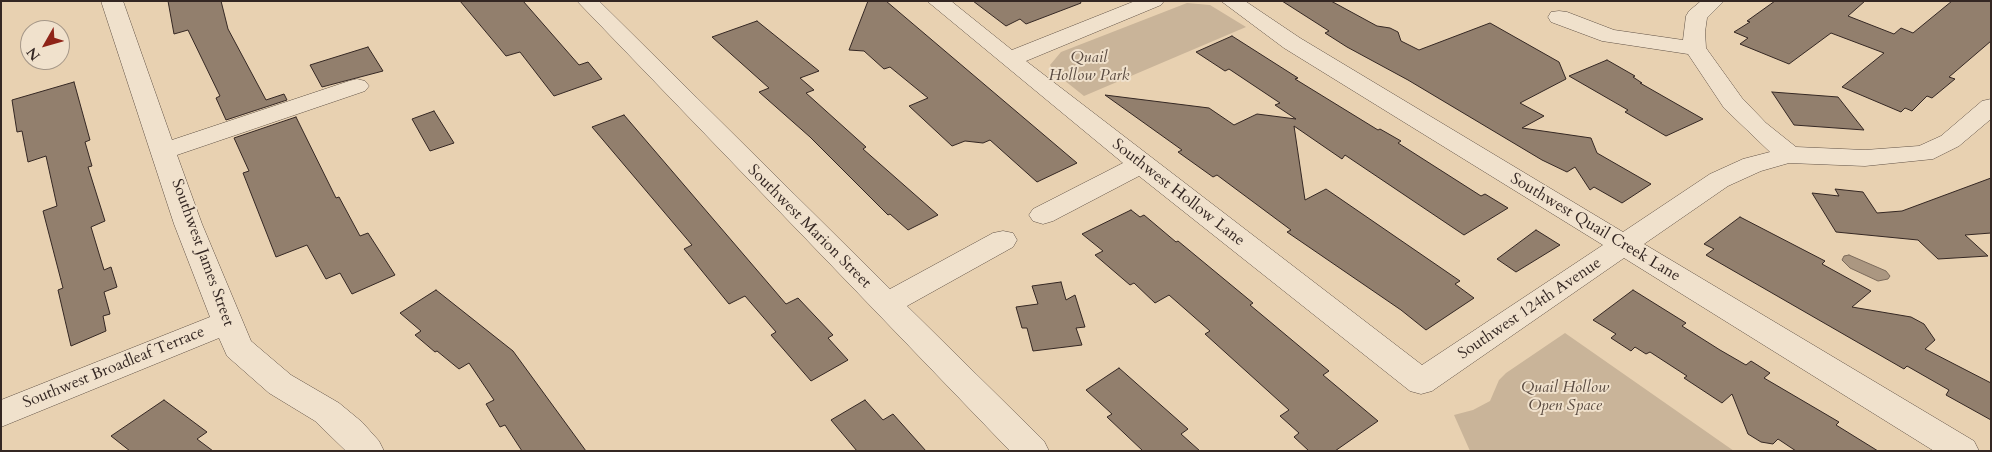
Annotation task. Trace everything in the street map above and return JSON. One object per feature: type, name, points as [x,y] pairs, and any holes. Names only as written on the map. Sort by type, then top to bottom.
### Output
[{"type":"street","name":"Southwest James Street","points":[[112,1],[188,224],[238,348],[280,384],[327,412],[350,432],[367,451]]},
{"type":"street","name":"Southwest Marion Street","points":[[587,1],[1032,451]]},
{"type":"street","name":"Southwest Hollow Lane","points":[[937,1],[1141,164],[1421,382]]},
{"type":"street","points":[[1010,60],[1154,1]]},
{"type":"street","name":"Southwest Quail Creek Lane","points":[[1231,1],[1292,42],[1962,451]]},
{"type":"street","points":[[1714,1],[1697,16],[1694,32],[1695,48],[1733,104],[1756,128],[1789,155]]},
{"type":"street","points":[[1559,17],[1610,36],[1695,48]]},
{"type":"street","points":[[164,151],[358,86]]},
{"type":"street","name":"Southwest 124th Avenue","points":[[1421,382],[1719,180],[1752,164],[1789,155],[1865,158],[1924,152],[1950,141],[1991,106]]},
{"type":"street","points":[[1043,215],[1141,164]]},
{"type":"street","points":[[886,304],[1003,240]]},
{"type":"street","name":"Southwest Broadleaf Terrace","points":[[1,414],[227,322]]},
{"type":"green space","name":"Quail Hollow Park","points":[[1187,3],[1210,5],[1246,27],[1084,96],[1055,73],[1050,65],[1061,52]]},
{"type":"green space","name":"Quail Hollow Open Space","points":[[1565,333],[1734,451],[1470,451],[1454,415],[1473,410],[1490,401],[1499,380],[1506,373]]},
{"type":"shaded area","points":[[1849,255],[1886,271],[1890,276],[1888,279],[1878,281],[1850,268],[1842,260],[1844,256]]},
{"type":"building","points":[[168,1],[221,1],[228,29],[266,100],[284,94],[287,100],[226,120],[216,98],[220,96],[188,30],[174,34]]},
{"type":"building","points":[[460,1],[523,1],[579,65],[588,62],[602,79],[554,96],[520,52],[506,56]]},
{"type":"building","points":[[868,1],[886,1],[1077,163],[1037,182],[990,140],[983,143],[965,141],[952,146],[909,106],[928,98],[890,67],[884,69],[864,51],[849,50]]},
{"type":"building","points":[[973,1],[1080,1],[1081,3],[1026,24],[1020,19],[1006,26]]},
{"type":"building","points":[[1282,1],[1331,1],[1377,26],[1390,28],[1398,32],[1401,41],[1419,50],[1490,23],[1559,62],[1566,79],[1520,103],[1544,116],[1522,128],[1591,138],[1597,153],[1651,184],[1622,203],[1594,187],[1590,190],[1575,167],[1567,172],[1542,160],[1408,80],[1347,47],[1325,33],[1329,31]]},
{"type":"building","points":[[1775,1],[1865,1],[1848,16],[1894,34],[1901,28],[1913,33],[1952,1],[1991,1],[1991,41],[1949,77],[1955,79],[1932,98],[1927,96],[1912,111],[1905,108],[1901,112],[1842,87],[1884,53],[1831,33],[1789,64],[1740,44],[1748,38],[1734,32],[1750,22],[1747,21]]},
{"type":"building","points":[[757,21],[819,71],[800,78],[814,90],[806,93],[866,147],[863,149],[938,215],[908,230],[890,214],[888,215],[810,137],[759,92],[769,88],[712,37]]},
{"type":"building","points":[[1232,36],[1298,78],[1295,79],[1378,130],[1380,129],[1401,141],[1398,143],[1481,196],[1485,194],[1508,208],[1464,235],[1345,155],[1342,159],[1294,126],[1305,200],[1326,189],[1460,281],[1455,284],[1474,298],[1426,330],[1401,310],[1287,232],[1291,230],[1217,175],[1213,177],[1178,152],[1182,150],[1105,95],[1209,108],[1234,125],[1257,114],[1296,119],[1275,105],[1280,103],[1229,69],[1225,71],[1196,52]]},
{"type":"building","points":[[368,47],[383,71],[322,87],[310,65]]},
{"type":"building","points":[[1607,60],[1635,76],[1633,77],[1642,83],[1640,83],[1703,119],[1666,136],[1625,112],[1628,110],[1569,76]]},
{"type":"building","points":[[74,82],[90,140],[85,142],[92,166],[88,167],[105,221],[91,227],[104,270],[111,267],[117,287],[104,292],[110,314],[103,316],[106,331],[71,346],[58,290],[63,288],[43,211],[57,206],[46,156],[28,162],[22,131],[17,132],[12,100]]},
{"type":"building","points":[[1772,92],[1838,97],[1864,130],[1794,125]]},
{"type":"building","points":[[434,111],[454,143],[430,151],[412,119]]},
{"type":"building","points":[[624,115],[786,304],[798,298],[833,335],[828,338],[848,360],[811,381],[771,335],[776,332],[745,296],[729,304],[684,249],[692,245],[592,127]]},
{"type":"building","points":[[296,117],[336,198],[339,197],[360,236],[368,233],[395,275],[352,294],[340,273],[326,279],[307,245],[276,257],[243,173],[249,171],[234,138]]},
{"type":"building","points":[[1991,178],[1991,233],[1965,235],[1988,256],[1938,259],[1918,240],[1836,232],[1812,193],[1839,196],[1835,189],[1863,192],[1877,213],[1902,211]]},
{"type":"building","points":[[1131,210],[1140,217],[1144,215],[1253,303],[1250,305],[1329,371],[1323,375],[1378,421],[1335,451],[1309,451],[1294,437],[1299,433],[1280,416],[1289,410],[1205,334],[1210,331],[1169,295],[1155,303],[1134,283],[1130,285],[1095,255],[1103,251],[1082,234]]},
{"type":"building","points":[[1740,217],[1825,261],[1822,264],[1871,291],[1852,307],[1911,317],[1924,324],[1935,340],[1925,349],[1991,383],[1991,420],[1946,395],[1949,390],[1907,366],[1904,369],[1706,255],[1714,249],[1704,244]]},
{"type":"building","points":[[1536,230],[1560,245],[1516,272],[1497,259]]},
{"type":"building","points":[[1061,282],[1066,300],[1075,295],[1085,327],[1076,328],[1082,345],[1033,351],[1027,328],[1022,328],[1016,307],[1038,304],[1032,286]]},
{"type":"building","points":[[436,290],[513,351],[586,451],[522,451],[505,425],[500,427],[486,404],[494,400],[469,363],[459,369],[437,351],[435,352],[415,335],[421,331],[400,313]]},
{"type":"building","points":[[1633,290],[1686,323],[1682,326],[1720,350],[1746,365],[1751,361],[1770,373],[1764,378],[1839,422],[1836,425],[1878,451],[1796,451],[1778,439],[1773,444],[1761,442],[1748,434],[1732,394],[1722,403],[1684,378],[1687,376],[1650,352],[1646,354],[1635,347],[1631,351],[1611,338],[1616,334],[1593,320]]},
{"type":"building","points":[[1119,368],[1188,429],[1181,434],[1200,451],[1143,451],[1107,417],[1112,414],[1086,390]]},
{"type":"building","points":[[164,400],[207,432],[197,439],[213,451],[130,451],[111,436]]},
{"type":"building","points":[[865,400],[883,420],[893,414],[926,451],[857,451],[831,420]]}]
